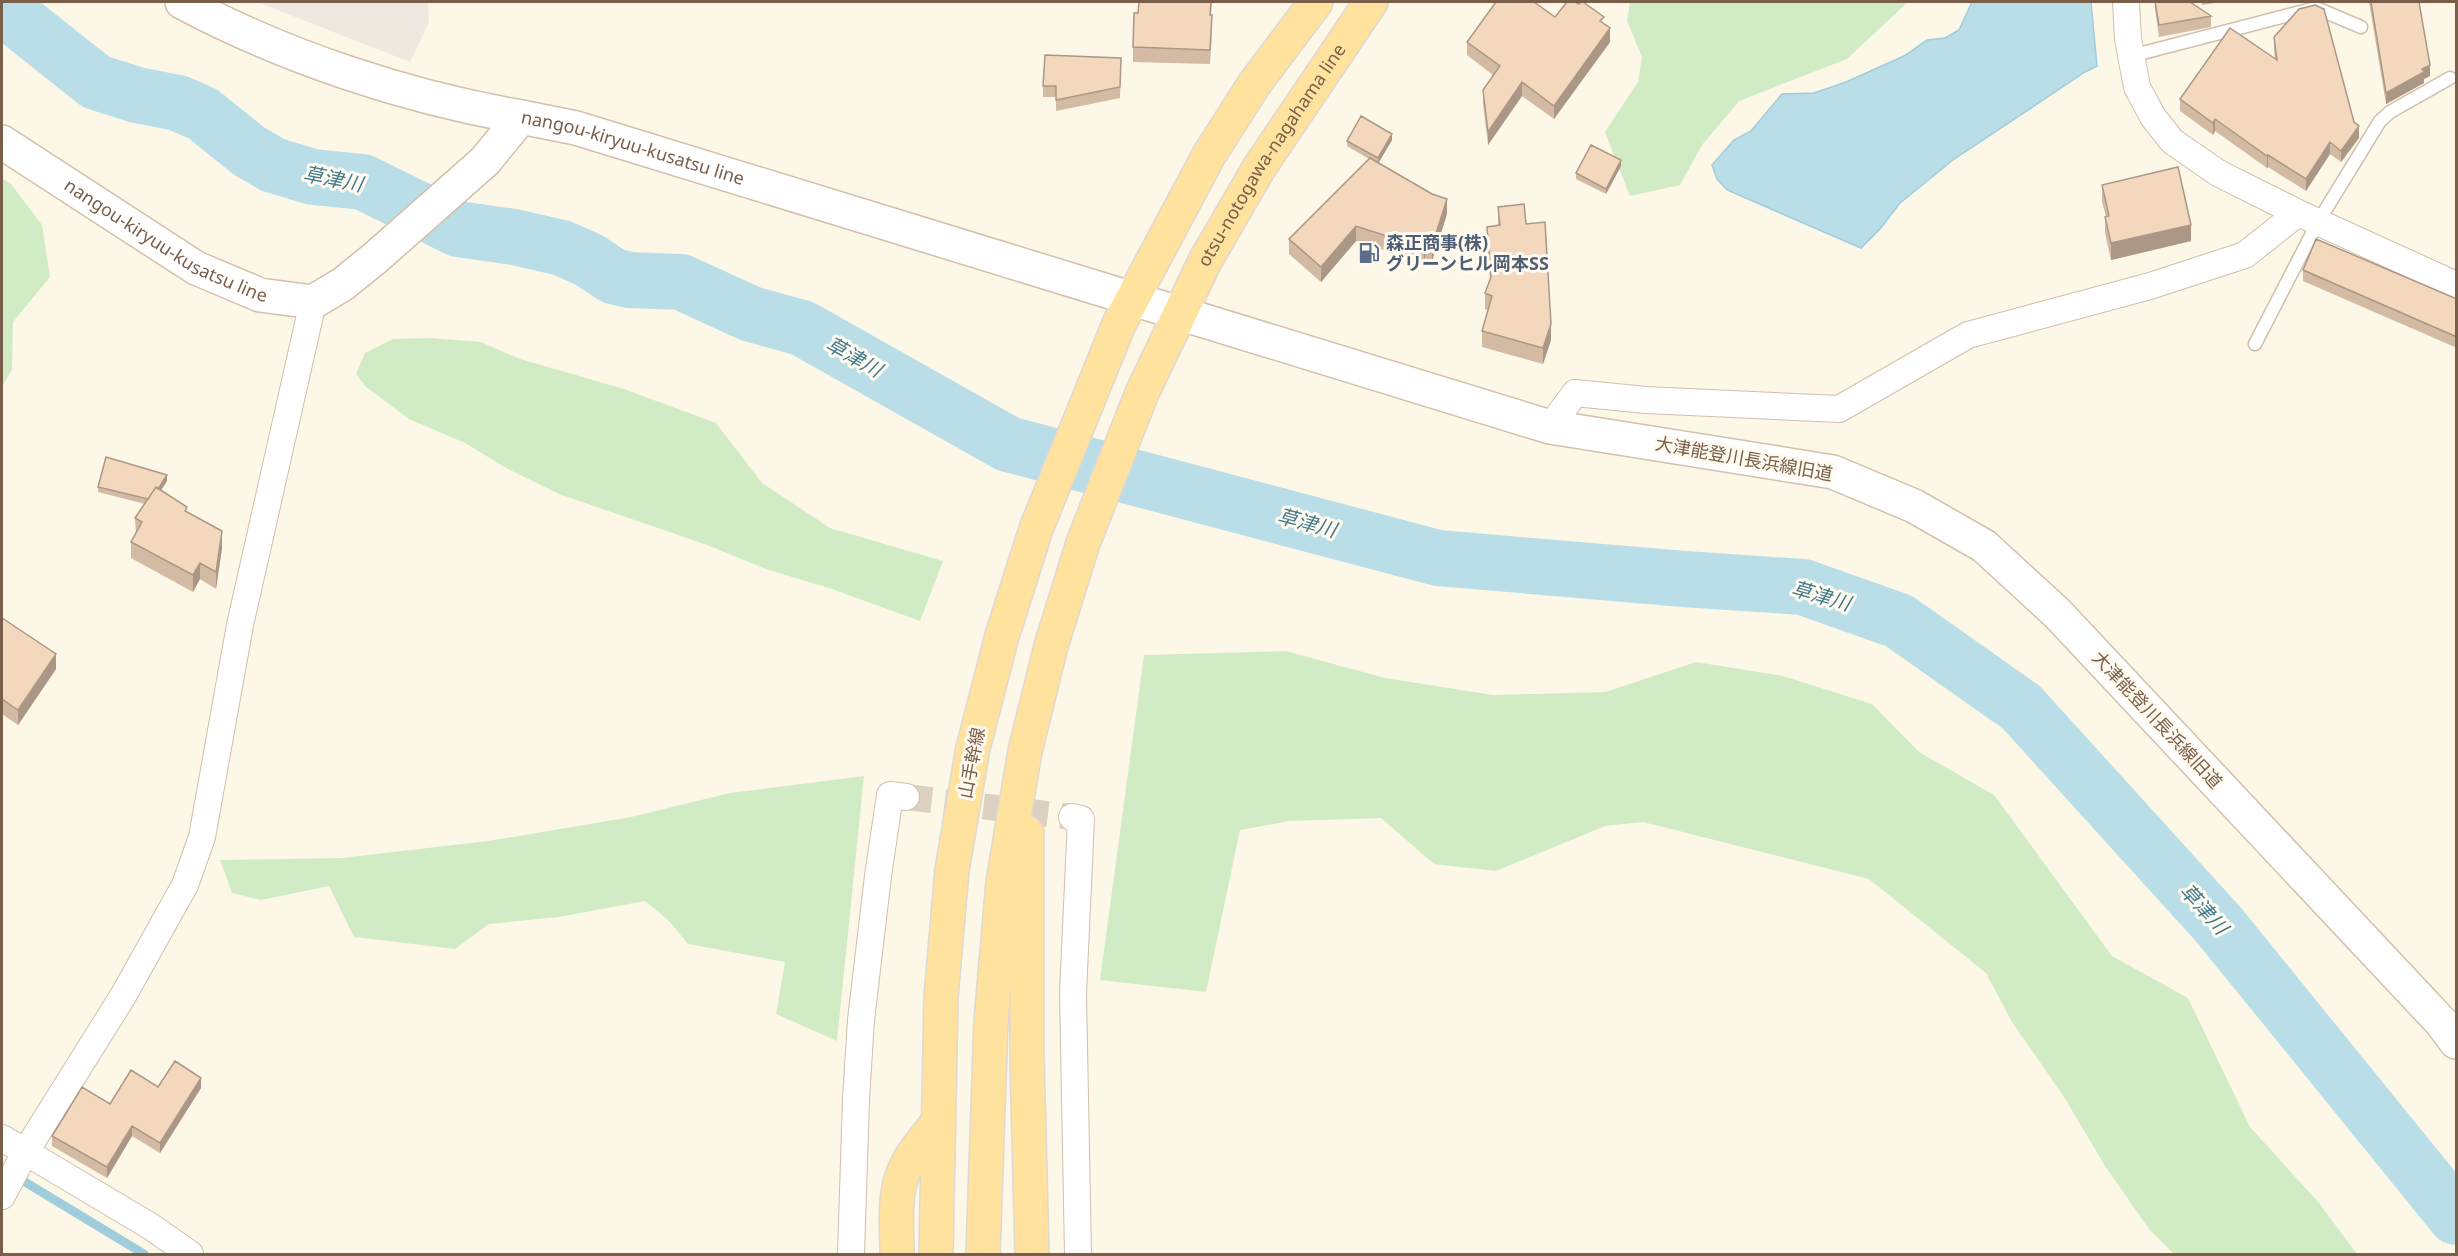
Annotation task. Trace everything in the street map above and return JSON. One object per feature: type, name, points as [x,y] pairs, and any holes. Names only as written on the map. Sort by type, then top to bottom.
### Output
[{"type":"main road","points":[[1133,298],[1209,154],[1255,83],[1316,2]]},
{"type":"main road","name":"otsu-notogawa-nagahama line","points":[[1179,314],[1228,219],[1259,168],[1371,2]]},
{"type":"main road","name":"山手幹線","points":[[936,1254],[941,997],[952,870],[973,748],[1002,636],[1036,529],[1119,324],[1133,298]]},
{"type":"main road","points":[[983,1254],[991,1021],[1003,882],[1025,751],[1051,646],[1083,543],[1142,393],[1179,314]]},
{"type":"main road","points":[[1025,751],[1027,1058],[1032,1254]]},
{"type":"main road","points":[[897,1254],[897,1203],[903,1174],[909,1161],[938,1122]]},
{"type":"street","points":[[182,2],[326,65],[470,108],[521,117]]},
{"type":"street","points":[[2126,2],[2131,56],[2137,87],[2153,117],[2172,141],[2218,173],[2308,218],[2457,285]]},
{"type":"street","name":"nangou-kiryuu-kusatsu line","points":[[2,142],[196,268],[260,295],[313,302],[343,284],[485,161],[521,117],[576,128],[1179,314]]},
{"type":"street","points":[[1550,427],[1575,393],[1839,409],[1968,335],[2150,286],[2246,255],[2308,218]]},
{"type":"street","points":[[2,1196],[26,1151],[135,976],[185,885],[202,837],[240,626],[313,302]]},
{"type":"street","name":"大津能登川長浜線旧道","points":[[1179,314],[1550,427],[1833,472],[1914,506],[1984,546],[2057,613],[2441,1022],[2457,1042]]},
{"type":"street","points":[[851,1254],[856,1099],[869,946],[890,795],[906,797]]},
{"type":"street","points":[[1072,818],[1081,819],[1073,993],[1078,1254]]},
{"type":"street","points":[[2,1138],[150,1226],[190,1254]]},
{"type":"lane","points":[[2131,56],[2316,8],[2361,27]]},
{"type":"lane","points":[[2255,344],[2308,218],[2380,121],[2390,112],[2450,78]]},
{"type":"shaded area","points":[[257,2],[428,2],[429,22],[410,62]]},
{"type":"green space","points":[[1630,2],[1908,2],[1847,59],[1739,101],[1702,145],[1680,185],[1630,196],[1605,132],[1638,82],[1642,57],[1627,21]]},
{"type":"green space","points":[[2,178],[11,184],[42,225],[50,277],[13,322],[12,369],[2,387]]},
{"type":"green space","points":[[430,338],[481,342],[520,359],[624,389],[716,423],[762,483],[830,528],[943,561],[920,621],[832,589],[766,569],[707,545],[559,494],[506,468],[465,443],[409,419],[366,387],[356,374],[365,353],[393,339]]},
{"type":"green space","points":[[1286,651],[1385,678],[1493,695],[1605,692],[1696,662],[1783,676],[1872,704],[1919,752],[1994,795],[2112,956],[2188,998],[2250,1127],[2319,1203],[2357,1254],[2174,1254],[2149,1229],[2105,1166],[2064,1097],[2012,1022],[1986,973],[1869,879],[1643,822],[1605,826],[1496,871],[1434,864],[1381,818],[1290,821],[1240,830],[1206,992],[1100,980],[1144,655]]},
{"type":"green space","points":[[864,776],[837,1041],[776,1014],[785,962],[688,944],[669,921],[645,901],[559,917],[489,924],[455,949],[354,937],[329,886],[261,900],[232,893],[220,860],[342,858],[488,841],[631,817],[730,793]]},
{"type":"water","points":[[1972,2],[2091,2],[2097,66],[1953,160],[1900,203],[1880,229],[1861,248],[1727,190],[1717,179],[1712,165],[1734,140],[1751,131],[1782,94],[1814,93],[1846,82],[1904,56],[1927,40],[1945,38],[1959,30]]},
{"type":"building","points":[[1139,2],[1211,2],[1210,50],[1133,47],[1134,13],[1138,13]]},
{"type":"building","points":[[1496,2],[1534,2],[1555,17],[1567,2],[1579,4],[1583,2],[1604,17],[1600,21],[1610,28],[1554,106],[1522,82],[1488,132],[1483,90],[1500,66],[1467,42]]},
{"type":"building","points":[[2155,2],[2190,2],[2211,16],[2159,25]]},
{"type":"building","points":[[2371,2],[2419,2],[2430,65],[2422,69],[2424,72],[2386,93]]},
{"type":"building","points":[[2315,5],[2324,9],[2354,122],[2359,126],[2341,151],[2330,142],[2306,179],[2267,156],[2215,119],[2213,123],[2180,99],[2230,28],[2277,60],[2274,37],[2299,9]]},
{"type":"building","points":[[1045,55],[1121,58],[1120,87],[1056,100],[1056,86],[1043,86]]},
{"type":"building","points":[[1361,116],[1392,134],[1378,158],[1347,141]]},
{"type":"building","points":[[1591,145],[1621,160],[1606,189],[1576,173]]},
{"type":"building","points":[[1370,158],[1432,194],[1447,199],[1432,246],[1425,244],[1424,248],[1356,226],[1321,267],[1289,239]]},
{"type":"building","points":[[2178,167],[2191,225],[2111,243],[2105,217],[2109,216],[2102,185]]},
{"type":"building","points":[[1524,204],[1526,224],[1545,222],[1551,324],[1543,348],[1482,331],[1492,296],[1485,293],[1491,277],[1487,227],[1500,225],[1498,207]]},
{"type":"building","points":[[2316,239],[2457,299],[2457,337],[2303,270]]},
{"type":"building","points":[[106,457],[167,475],[148,499],[98,487]]},
{"type":"building","points":[[156,487],[187,507],[185,511],[222,531],[216,572],[200,563],[193,575],[131,542],[142,522],[135,518]]},
{"type":"building","points":[[2,618],[56,654],[18,710],[2,699]]},
{"type":"building","points":[[175,1061],[201,1078],[160,1143],[132,1126],[107,1167],[52,1136],[82,1087],[110,1104],[131,1070],[158,1087]]},
{"type":"waterway","name":"草津川","points":[[2,9],[96,82],[137,95],[178,103],[203,114],[249,151],[273,165],[313,177],[363,182],[458,229],[514,237],[562,248],[589,260],[613,276],[629,280],[681,282],[751,314],[802,328],[1008,444],[1438,558],[1803,587],[1899,621],[2021,707],[2218,924],[2456,1217]]},
{"type":"waterway","points":[[2,1168],[144,1254]]},
{"type":"tunnel","points":[[906,797],[1072,817]]},
{"type":"place","name":"森正商事(株) グリーンヒル岡本SS","points":[[1369,253]]}]
